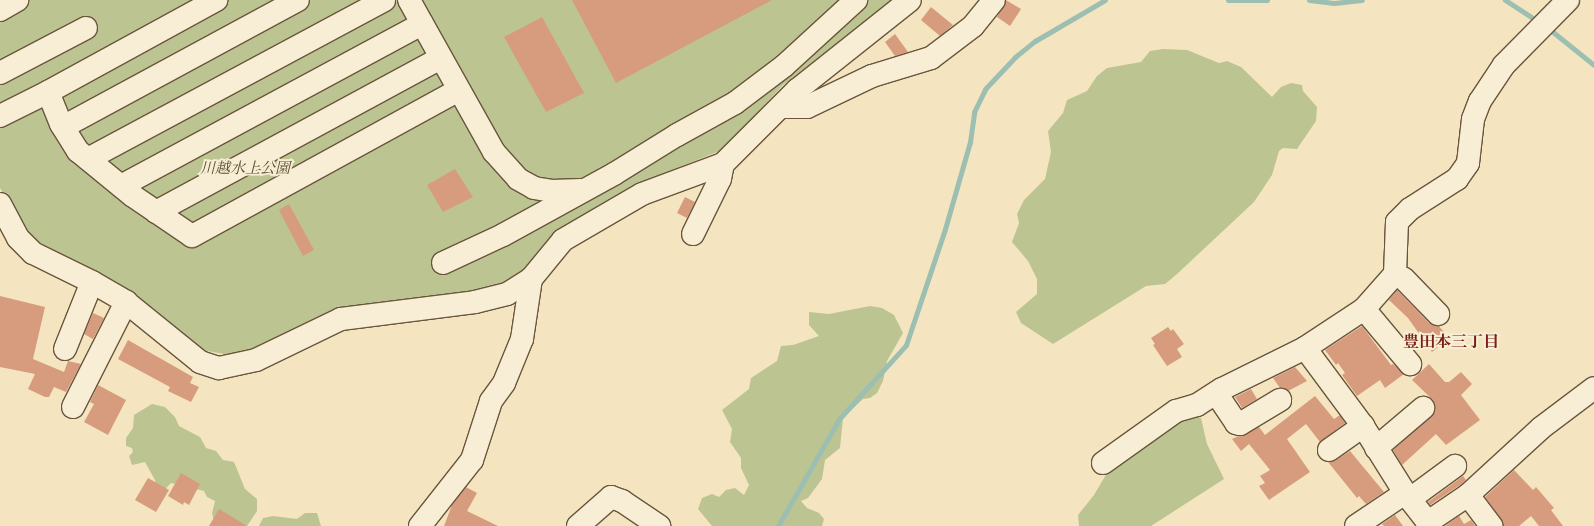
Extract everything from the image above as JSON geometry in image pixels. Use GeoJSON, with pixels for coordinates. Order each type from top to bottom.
{"type":"FeatureCollection","features":[{"type":"Feature","properties":{"kind":"street"},"geometry":{"type":"LineString","coordinates":[[0,10],[17,0]]}},
{"type":"Feature","properties":{"kind":"street"},"geometry":{"type":"LineString","coordinates":[[0,116],[48,92],[216,0]]}},
{"type":"Feature","properties":{"kind":"street"},"geometry":{"type":"LineString","coordinates":[[63,127],[298,0]]}},
{"type":"Feature","properties":{"kind":"street"},"geometry":{"type":"LineString","coordinates":[[88,159],[384,0]]}},
{"type":"Feature","properties":{"kind":"street"},"geometry":{"type":"LineString","coordinates":[[409,0],[494,152],[518,179],[534,188],[552,191],[586,190]]}},
{"type":"Feature","properties":{"kind":"street"},"geometry":{"type":"LineString","coordinates":[[443,263],[503,235],[586,190],[735,103],[784,66],[856,0]]}},
{"type":"Feature","properties":{"kind":"street"},"geometry":{"type":"LineString","coordinates":[[0,204],[18,238],[33,253],[92,282],[126,302],[200,362],[219,368],[256,360],[341,319],[475,302],[507,294],[531,279],[563,240],[642,194],[723,164],[782,107],[797,90],[910,0]]}},
{"type":"Feature","properties":{"kind":"street"},"geometry":{"type":"LineString","coordinates":[[782,107],[807,107],[872,76],[931,58],[973,26],[994,0]]}},
{"type":"Feature","properties":{"kind":"street"},"geometry":{"type":"LineString","coordinates":[[1103,463],[1176,411],[1197,405],[1216,393],[1305,348],[1364,309],[1395,274],[1397,222],[1410,209],[1457,179],[1468,163],[1473,119],[1480,101],[1504,65],[1568,0]]}},
{"type":"Feature","properties":{"kind":"street"},"geometry":{"type":"LineString","coordinates":[[121,186],[422,24]]}},
{"type":"Feature","properties":{"kind":"street"},"geometry":{"type":"LineString","coordinates":[[0,73],[86,28]]}},
{"type":"Feature","properties":{"kind":"street"},"geometry":{"type":"LineString","coordinates":[[156,212],[441,58]]}},
{"type":"Feature","properties":{"kind":"street"},"geometry":{"type":"LineString","coordinates":[[48,92],[63,127],[78,151],[121,186],[192,236],[459,90]]}},
{"type":"Feature","properties":{"kind":"street"},"geometry":{"type":"LineString","coordinates":[[693,234],[720,179],[723,164]]}},
{"type":"Feature","properties":{"kind":"street"},"geometry":{"type":"LineString","coordinates":[[1395,274],[1404,279],[1438,314]]}},
{"type":"Feature","properties":{"kind":"street"},"geometry":{"type":"LineString","coordinates":[[420,526],[472,460],[491,401],[504,383],[522,339],[531,279]]}},
{"type":"Feature","properties":{"kind":"street"},"geometry":{"type":"LineString","coordinates":[[65,349],[92,282]]}},
{"type":"Feature","properties":{"kind":"street"},"geometry":{"type":"LineString","coordinates":[[73,407],[126,302]]}},
{"type":"Feature","properties":{"kind":"street"},"geometry":{"type":"LineString","coordinates":[[1364,309],[1410,364]]}},
{"type":"Feature","properties":{"kind":"street"},"geometry":{"type":"LineString","coordinates":[[1305,348],[1363,426],[1408,496],[1426,520],[1431,520],[1468,495],[1541,428],[1594,388]]}},
{"type":"Feature","properties":{"kind":"street"},"geometry":{"type":"LineString","coordinates":[[1216,393],[1236,423],[1240,424],[1280,400]]}},
{"type":"Feature","properties":{"kind":"street"},"geometry":{"type":"LineString","coordinates":[[1376,448],[1423,408]]}},
{"type":"Feature","properties":{"kind":"street"},"geometry":{"type":"LineString","coordinates":[[1329,450],[1363,426]]}},
{"type":"Feature","properties":{"kind":"street"},"geometry":{"type":"LineString","coordinates":[[1356,526],[1408,496],[1455,466]]}},
{"type":"Feature","properties":{"kind":"street"},"geometry":{"type":"LineString","coordinates":[[1468,495],[1491,526]]}},
{"type":"Feature","properties":{"kind":"street"},"geometry":{"type":"LineString","coordinates":[[578,526],[611,497],[622,501],[659,526]]}},
{"type":"Feature","properties":{"kind":"green space","name":"川越水上公園"},"geometry":{"type":"Polygon","coordinates":[[[0,0],[895,0],[783,85],[722,150],[647,180],[557,234],[520,275],[493,289],[442,298],[382,302],[351,308],[265,347],[229,355],[202,350],[29,238],[0,188],[0,0]]]}},
{"type":"Feature","properties":{"kind":"green space"},"geometry":{"type":"Polygon","coordinates":[[[1163,49],[1187,50],[1219,63],[1227,61],[1241,67],[1272,97],[1281,87],[1291,83],[1302,85],[1303,91],[1317,107],[1316,121],[1297,149],[1283,148],[1279,151],[1272,175],[1254,202],[1177,274],[1165,284],[1146,286],[1053,344],[1021,323],[1016,312],[1037,294],[1037,279],[1028,261],[1012,242],[1019,223],[1017,214],[1024,200],[1045,179],[1051,152],[1048,131],[1063,113],[1067,100],[1087,91],[1097,76],[1107,68],[1141,62],[1150,51],[1163,49]]]}},
{"type":"Feature","properties":{"kind":"green space"},"geometry":{"type":"Polygon","coordinates":[[[870,306],[882,308],[894,315],[903,333],[887,361],[883,381],[877,393],[870,398],[863,399],[843,418],[840,448],[825,460],[822,479],[808,498],[801,501],[807,508],[819,513],[824,519],[822,526],[712,526],[698,509],[702,498],[712,494],[719,497],[726,490],[735,488],[744,495],[749,485],[741,468],[741,458],[730,442],[732,429],[722,410],[749,389],[751,378],[777,361],[781,346],[793,345],[819,336],[809,325],[809,312],[829,314],[870,306]]]}},
{"type":"Feature","properties":{"kind":"green space"},"geometry":{"type":"Polygon","coordinates":[[[152,404],[165,407],[175,417],[179,426],[200,437],[206,448],[216,451],[223,460],[234,462],[245,489],[257,499],[257,511],[247,526],[215,526],[212,513],[215,501],[207,497],[204,491],[171,483],[162,492],[156,488],[155,480],[145,462],[132,465],[129,456],[133,452],[132,448],[126,446],[126,438],[133,428],[134,415],[152,404]]]}},
{"type":"Feature","properties":{"kind":"green space"},"geometry":{"type":"Polygon","coordinates":[[[1193,415],[1201,418],[1207,444],[1224,479],[1151,526],[1079,526],[1078,515],[1094,495],[1110,468],[1172,421],[1193,415]]]}},
{"type":"Feature","properties":{"kind":"green space"},"geometry":{"type":"Polygon","coordinates":[[[305,513],[317,513],[321,526],[259,526],[263,518],[273,516],[297,519],[305,513]]]}},
{"type":"Feature","properties":{"kind":"building"},"geometry":{"type":"Polygon","coordinates":[[[572,0],[772,0],[616,83],[572,0]]]}},
{"type":"Feature","properties":{"kind":"building"},"geometry":{"type":"Polygon","coordinates":[[[1006,0],[1021,9],[1010,26],[997,17],[1006,0]]]}},
{"type":"Feature","properties":{"kind":"building"},"geometry":{"type":"Polygon","coordinates":[[[931,7],[953,25],[940,36],[921,20],[931,7]]]}},
{"type":"Feature","properties":{"kind":"building"},"geometry":{"type":"Polygon","coordinates":[[[542,17],[584,93],[546,112],[504,37],[542,17]]]}},
{"type":"Feature","properties":{"kind":"building"},"geometry":{"type":"Polygon","coordinates":[[[895,34],[908,52],[895,56],[885,42],[895,34]]]}},
{"type":"Feature","properties":{"kind":"building"},"geometry":{"type":"Polygon","coordinates":[[[455,169],[473,197],[443,212],[427,185],[455,169]]]}},
{"type":"Feature","properties":{"kind":"building"},"geometry":{"type":"Polygon","coordinates":[[[685,197],[695,202],[687,218],[677,213],[685,197]]]}},
{"type":"Feature","properties":{"kind":"building"},"geometry":{"type":"Polygon","coordinates":[[[289,204],[314,250],[303,256],[279,210],[289,204]]]}},
{"type":"Feature","properties":{"kind":"building"},"geometry":{"type":"Polygon","coordinates":[[[1397,290],[1429,323],[1439,326],[1449,338],[1432,352],[1408,318],[1389,300],[1397,290]]]}},
{"type":"Feature","properties":{"kind":"building"},"geometry":{"type":"Polygon","coordinates":[[[0,296],[45,307],[33,359],[64,372],[68,361],[81,364],[66,392],[54,387],[49,397],[45,397],[28,389],[35,374],[0,367],[0,296]]]}},
{"type":"Feature","properties":{"kind":"building"},"geometry":{"type":"Polygon","coordinates":[[[93,313],[104,318],[93,339],[84,334],[93,313]]]}},
{"type":"Feature","properties":{"kind":"building"},"geometry":{"type":"Polygon","coordinates":[[[1362,326],[1391,365],[1393,364],[1404,374],[1385,388],[1380,380],[1357,396],[1342,375],[1345,373],[1338,363],[1336,365],[1325,350],[1362,326]]]}},
{"type":"Feature","properties":{"kind":"building"},"geometry":{"type":"Polygon","coordinates":[[[1168,327],[1171,331],[1173,329],[1184,344],[1177,349],[1182,357],[1167,366],[1153,345],[1155,344],[1151,338],[1168,327]]]}},
{"type":"Feature","properties":{"kind":"building"},"geometry":{"type":"Polygon","coordinates":[[[128,340],[193,377],[190,383],[199,387],[191,402],[168,391],[170,387],[118,359],[128,340]]]}},
{"type":"Feature","properties":{"kind":"building"},"geometry":{"type":"Polygon","coordinates":[[[1429,364],[1445,382],[1449,382],[1461,372],[1472,384],[1461,395],[1480,420],[1446,445],[1436,434],[1402,465],[1393,450],[1435,412],[1433,400],[1412,380],[1429,364]]]}},
{"type":"Feature","properties":{"kind":"building"},"geometry":{"type":"Polygon","coordinates":[[[1295,367],[1307,381],[1288,391],[1280,388],[1273,378],[1295,367]]]}},
{"type":"Feature","properties":{"kind":"building"},"geometry":{"type":"Polygon","coordinates":[[[98,385],[126,400],[108,435],[84,422],[94,404],[90,402],[98,385]]]}},
{"type":"Feature","properties":{"kind":"building"},"geometry":{"type":"Polygon","coordinates":[[[1251,389],[1257,399],[1242,408],[1235,397],[1251,389]]]}},
{"type":"Feature","properties":{"kind":"building"},"geometry":{"type":"Polygon","coordinates":[[[1315,396],[1334,419],[1340,415],[1345,423],[1320,442],[1306,424],[1287,439],[1310,472],[1269,500],[1259,486],[1265,483],[1260,476],[1270,470],[1249,444],[1241,451],[1232,439],[1259,427],[1265,435],[1315,396]]]}},
{"type":"Feature","properties":{"kind":"building"},"geometry":{"type":"Polygon","coordinates":[[[1350,451],[1384,492],[1366,504],[1359,496],[1357,498],[1328,462],[1336,460],[1350,451]]]}},
{"type":"Feature","properties":{"kind":"building"},"geometry":{"type":"Polygon","coordinates":[[[1514,470],[1533,490],[1536,487],[1554,508],[1551,510],[1563,526],[1539,526],[1531,516],[1519,526],[1503,526],[1501,519],[1485,497],[1514,470]]]}},
{"type":"Feature","properties":{"kind":"building"},"geometry":{"type":"Polygon","coordinates":[[[181,473],[200,484],[189,505],[184,502],[183,505],[168,496],[181,473]]]}},
{"type":"Feature","properties":{"kind":"building"},"geometry":{"type":"Polygon","coordinates":[[[1463,476],[1466,480],[1430,505],[1428,502],[1463,476]]]}},
{"type":"Feature","properties":{"kind":"building"},"geometry":{"type":"Polygon","coordinates":[[[148,478],[169,490],[156,512],[135,500],[148,478]]]}},
{"type":"Feature","properties":{"kind":"building"},"geometry":{"type":"Polygon","coordinates":[[[466,487],[477,493],[467,511],[498,526],[444,526],[452,505],[466,487]]]}},
{"type":"Feature","properties":{"kind":"building"},"geometry":{"type":"Polygon","coordinates":[[[219,509],[247,526],[209,526],[219,509]]]}},
{"type":"Feature","properties":{"kind":"building"},"geometry":{"type":"Polygon","coordinates":[[[1395,515],[1403,526],[1384,526],[1382,524],[1395,515]]]}},
{"type":"Feature","properties":{"kind":"building"},"geometry":{"type":"Polygon","coordinates":[[[1459,516],[1464,524],[1471,520],[1475,526],[1445,526],[1459,516]]]}},
{"type":"Feature","properties":{"kind":"waterway"},"geometry":{"type":"LineString","coordinates":[[778,526],[839,419],[906,345],[945,229],[970,142],[974,112],[985,89],[1015,57],[1035,41],[1105,0]]}},
{"type":"Feature","properties":{"kind":"waterway"},"geometry":{"type":"LineString","coordinates":[[1228,0],[1267,0]]}},
{"type":"Feature","properties":{"kind":"waterway"},"geometry":{"type":"LineString","coordinates":[[1309,0],[1334,3],[1362,0]]}},
{"type":"Feature","properties":{"kind":"waterway"},"geometry":{"type":"LineString","coordinates":[[1505,0],[1539,22]]}},
{"type":"Feature","properties":{"kind":"waterway"},"geometry":{"type":"LineString","coordinates":[[1548,28],[1594,65]]}},
{"type":"Feature","properties":{"kind":"district","name":"豊田本三丁目"},"geometry":{"type":"Point","coordinates":[1451,342]}}]}
